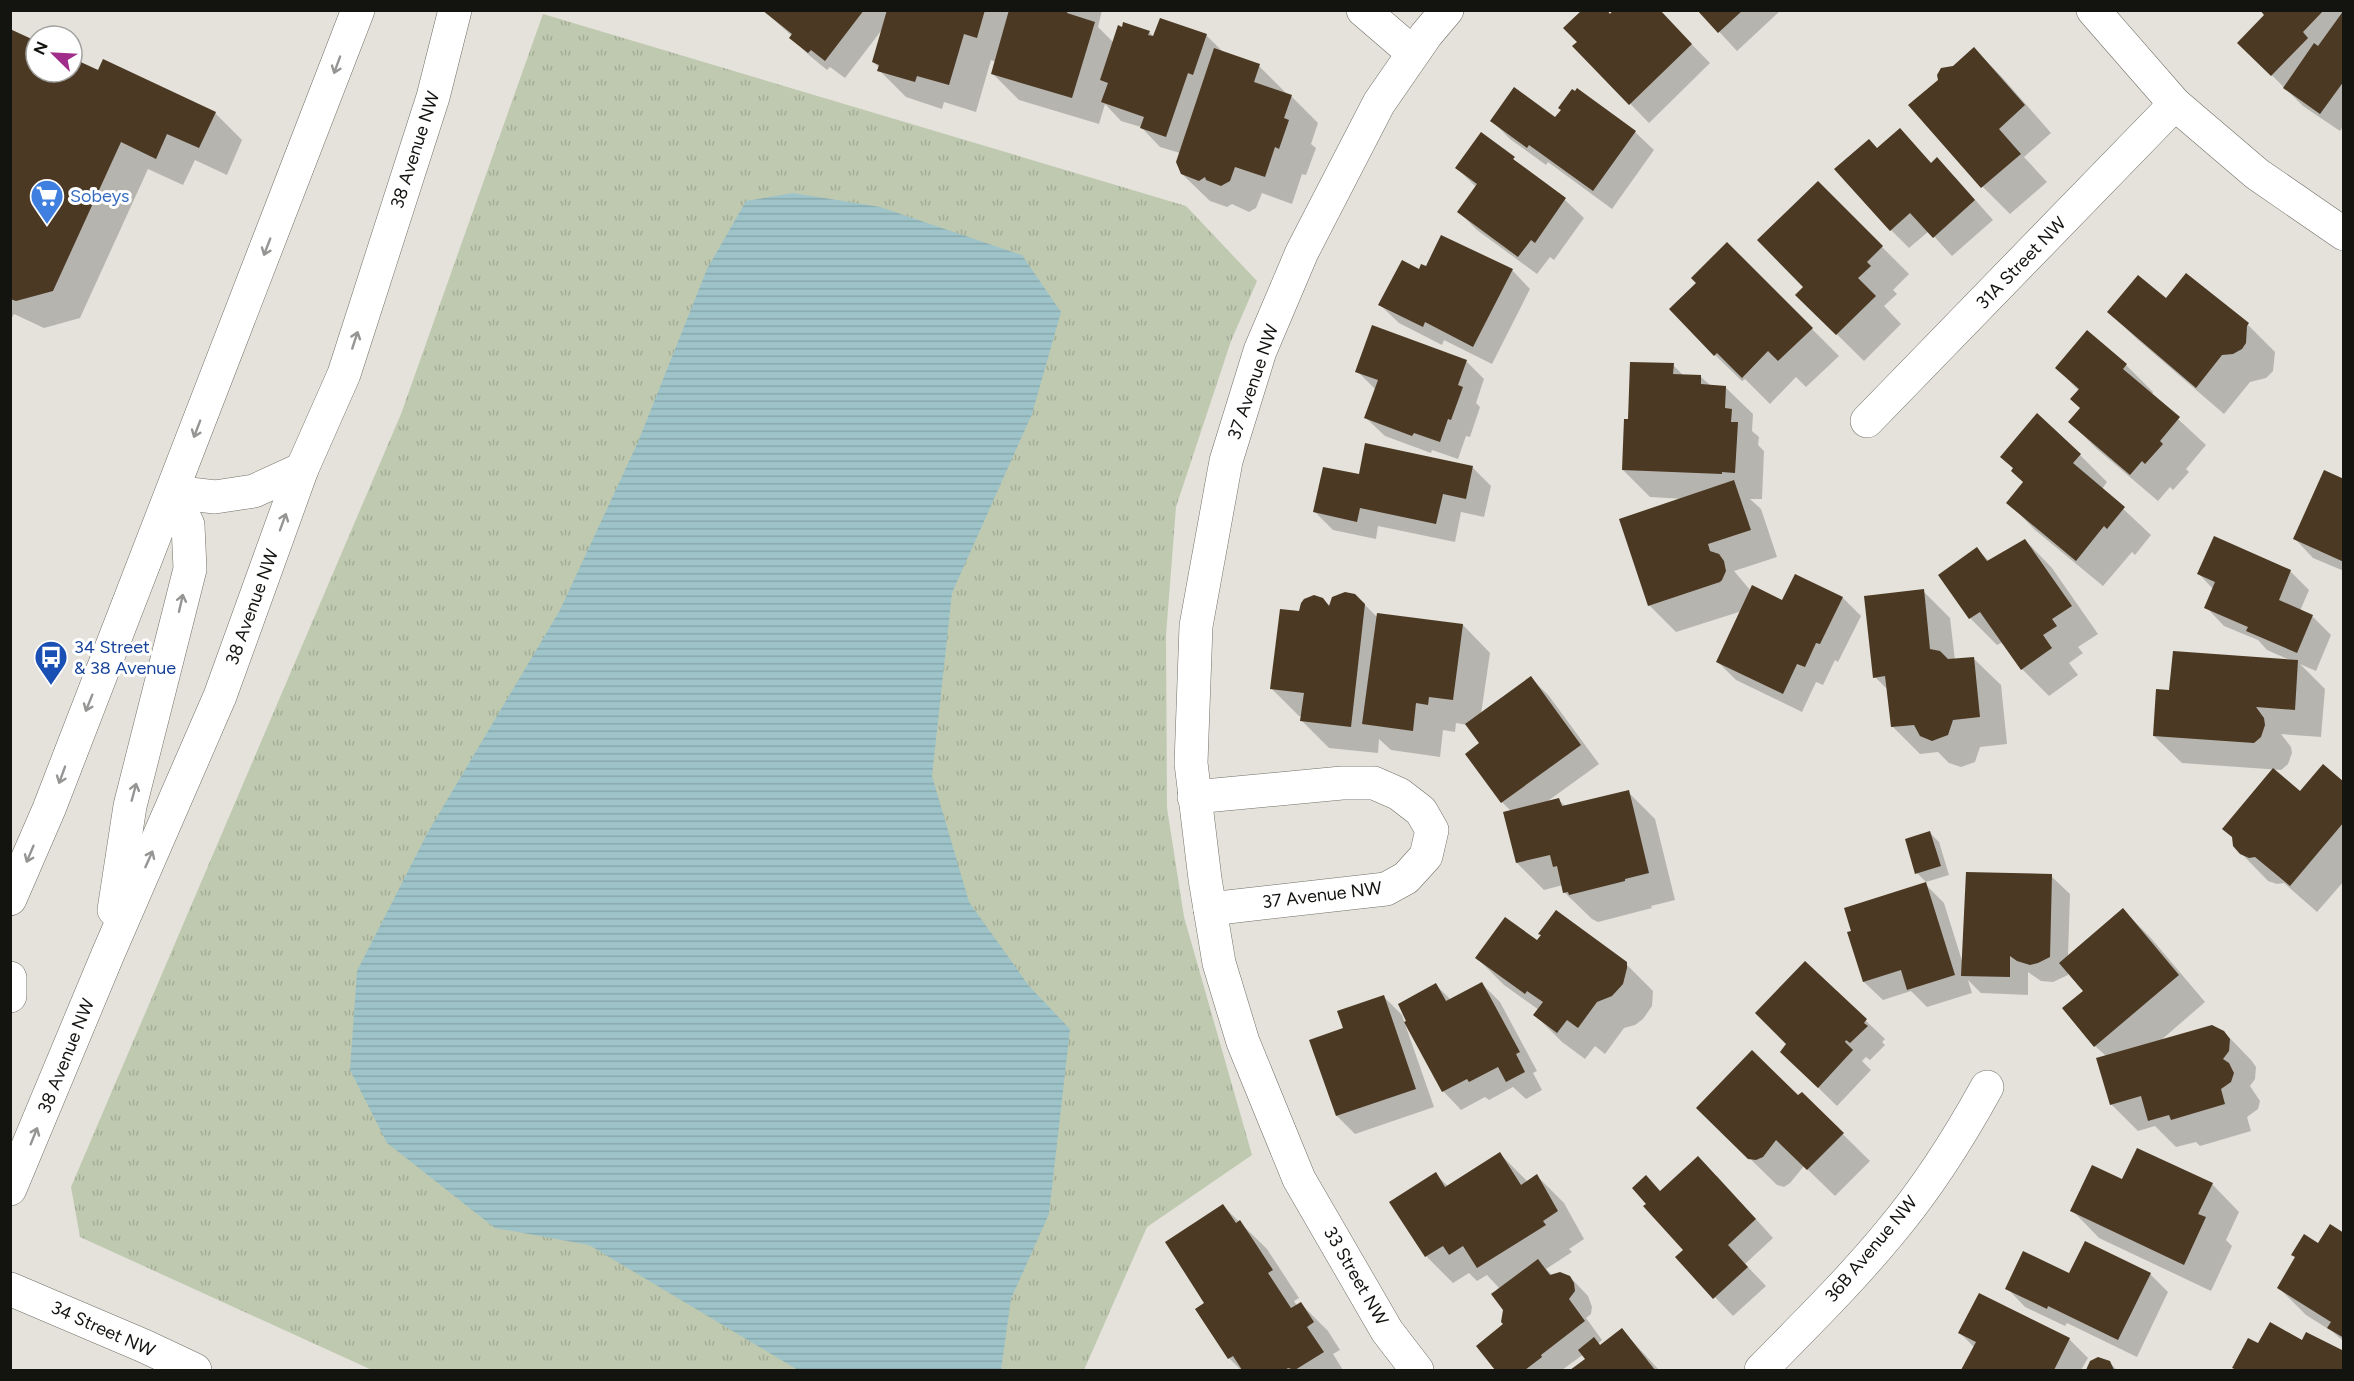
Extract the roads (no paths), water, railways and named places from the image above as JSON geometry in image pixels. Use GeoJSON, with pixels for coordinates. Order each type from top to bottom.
{"type":"FeatureCollection","features":[{"type":"Feature","properties":{"kind":"street"},"geometry":{"type":"LineString","coordinates":[[10,899],[49,809],[358,10]]}},
{"type":"Feature","properties":{"kind":"street","name":"38 Avenue NW"},"geometry":{"type":"LineString","coordinates":[[10,1189],[108,954],[220,696],[302,469],[344,374],[433,97],[455,10]]}},
{"type":"Feature","properties":{"kind":"street"},"geometry":{"type":"LineString","coordinates":[[1363,10],[1413,53]]}},
{"type":"Feature","properties":{"kind":"street","name":"37 Avenue NW"},"geometry":{"type":"LineString","coordinates":[[1299,1179],[1243,1042],[1219,963],[1191,763],[1196,626],[1226,461],[1260,351],[1302,252],[1379,103],[1426,35],[1447,10]]}},
{"type":"Feature","properties":{"kind":"street"},"geometry":{"type":"LineString","coordinates":[[2093,10],[2175,104],[2257,174],[2343,234]]}},
{"type":"Feature","properties":{"kind":"street","name":"31A Street NW"},"geometry":{"type":"LineString","coordinates":[[1867,422],[2175,104]]}},
{"type":"Feature","properties":{"kind":"street"},"geometry":{"type":"LineString","coordinates":[[173,492],[215,497],[254,490],[302,469]]}},
{"type":"Feature","properties":{"kind":"street"},"geometry":{"type":"LineString","coordinates":[[108,954],[130,806],[190,569],[188,525],[173,492]]}},
{"type":"Feature","properties":{"kind":"street","name":"37 Avenue NW"},"geometry":{"type":"LineString","coordinates":[[1194,797],[1342,783],[1374,783],[1399,794],[1421,811],[1432,830],[1426,856],[1406,878],[1386,889],[1210,909]]}},
{"type":"Feature","properties":{"kind":"street"},"geometry":{"type":"LineString","coordinates":[[10,978],[10,996]]}},
{"type":"Feature","properties":{"kind":"street","name":"36B Avenue NW"},"geometry":{"type":"LineString","coordinates":[[1761,1371],[1892,1230],[1968,1122],[1987,1087]]}},
{"type":"Feature","properties":{"kind":"street","name":"33 Street NW"},"geometry":{"type":"LineString","coordinates":[[1299,1179],[1387,1331],[1417,1371]]}},
{"type":"Feature","properties":{"kind":"street","name":"34 Street NW"},"geometry":{"type":"LineString","coordinates":[[10,1289],[144,1346],[195,1371]]}},
{"type":"Feature","properties":{"kind":"water"},"geometry":{"type":"Polygon","coordinates":[[[793,193],[880,207],[1022,255],[1061,312],[1032,414],[952,593],[932,776],[969,902],[1029,986],[1070,1029],[1049,1214],[1011,1299],[1001,1370],[798,1370],[589,1245],[495,1228],[387,1143],[350,1070],[357,971],[428,832],[560,610],[638,442],[707,269],[746,201],[793,193]]]}},
{"type":"Feature","properties":{"kind":"place","name":"Sobeys"},"geometry":{"type":"Point","coordinates":[47,225]}},
{"type":"Feature","properties":{"kind":"place","name":"34 Street & 38 Avenue"},"geometry":{"type":"Point","coordinates":[51,686]}}]}
